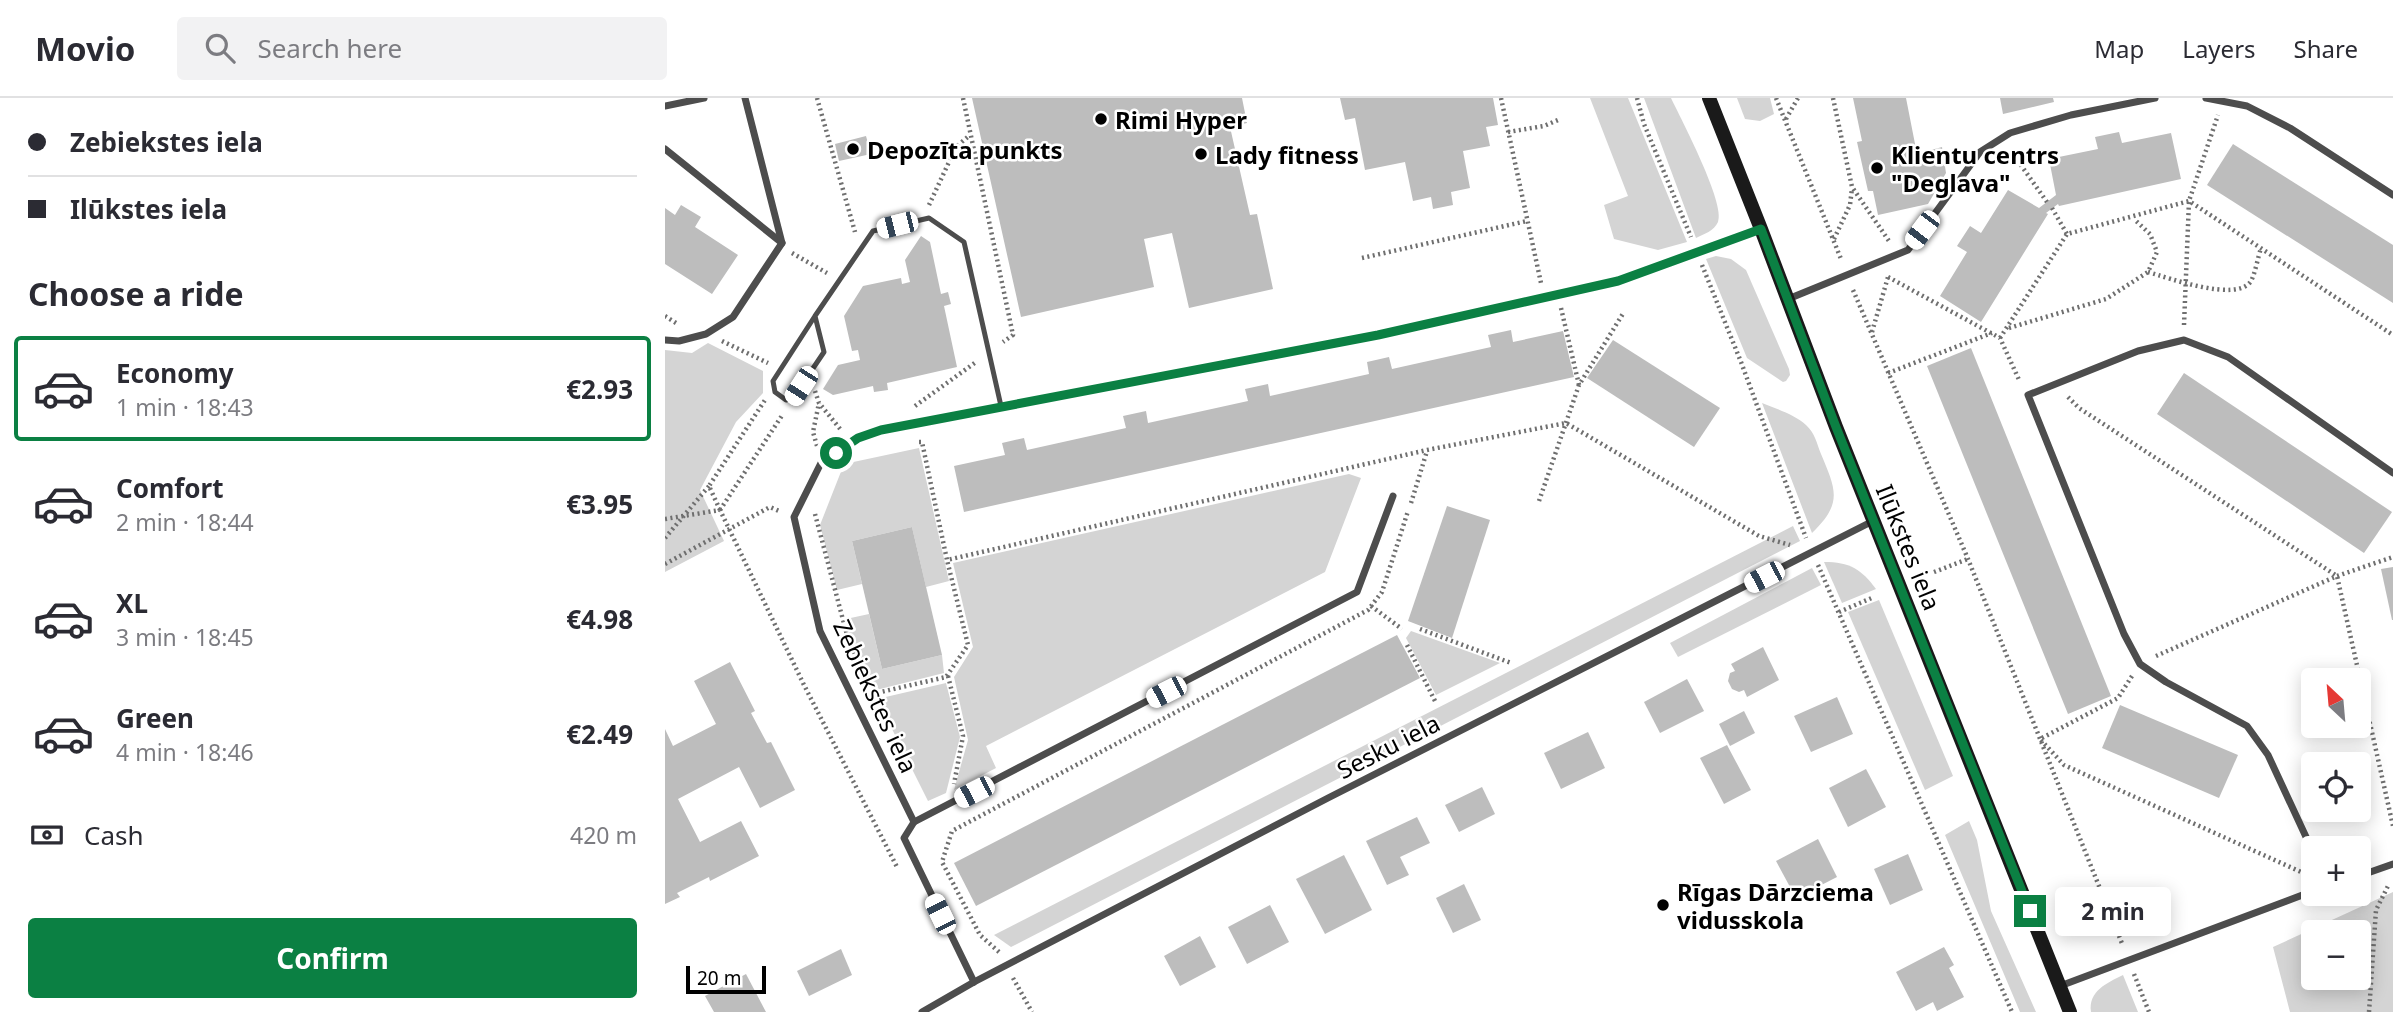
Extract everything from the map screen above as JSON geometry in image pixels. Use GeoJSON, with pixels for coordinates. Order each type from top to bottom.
{"type":"FeatureCollection","features":[{"type":"Feature","properties":{"kind":"street"},"geometry":{"type":"LineString","coordinates":[[665,106],[705,98]]}},
{"type":"Feature","properties":{"kind":"street"},"geometry":{"type":"LineString","coordinates":[[665,340],[679,341],[706,334],[733,317],[781,244],[745,98]]}},
{"type":"Feature","properties":{"kind":"street","name":"Ilūkstes iela"},"geometry":{"type":"LineString","coordinates":[[1709,98],[2070,1012]]}},
{"type":"Feature","properties":{"kind":"street"},"geometry":{"type":"LineString","coordinates":[[1788,299],[1908,250],[1980,152],[2010,132],[2071,115],[2155,98]]}},
{"type":"Feature","properties":{"kind":"street"},"geometry":{"type":"LineString","coordinates":[[2206,98],[2247,106],[2291,128],[2393,195]]}},
{"type":"Feature","properties":{"kind":"street"},"geometry":{"type":"LineString","coordinates":[[665,149],[781,244]]}},
{"type":"Feature","properties":{"kind":"street"},"geometry":{"type":"LineString","coordinates":[[794,517],[821,463],[851,443],[881,430],[1378,335],[1618,281],[1761,229]]}},
{"type":"Feature","properties":{"kind":"street"},"geometry":{"type":"LineString","coordinates":[[2306,836],[2268,755],[2247,726],[2165,682],[2140,664],[2124,634],[2028,395],[2138,351],[2184,340],[2228,357],[2393,473]]}},
{"type":"Feature","properties":{"kind":"street"},"geometry":{"type":"LineString","coordinates":[[974,982],[904,838],[914,822],[1357,592],[1393,496]]}},
{"type":"Feature","properties":{"kind":"street","name":"Zebiekstes iela"},"geometry":{"type":"LineString","coordinates":[[794,517],[820,631],[914,822]]}},
{"type":"Feature","properties":{"kind":"street","name":"Sesku iela"},"geometry":{"type":"LineString","coordinates":[[922,1012],[974,982],[1328,798],[1874,521]]}},
{"type":"Feature","properties":{"kind":"street"},"geometry":{"type":"LineString","coordinates":[[2371,872],[2393,864]]}},
{"type":"Feature","properties":{"kind":"street"},"geometry":{"type":"LineString","coordinates":[[2060,986],[2301,895]]}},
{"type":"Feature","properties":{"kind":"lane"},"geometry":{"type":"LineString","coordinates":[[815,316],[824,352],[793,398],[786,400],[775,392],[773,381],[815,316],[873,231],[929,218],[964,242],[1001,407]]}},
{"type":"Feature","properties":{"kind":"path"},"geometry":{"type":"LineString","coordinates":[[817,98],[860,250]]}},
{"type":"Feature","properties":{"kind":"path"},"geometry":{"type":"LineString","coordinates":[[913,407],[1013,335],[963,98]]}},
{"type":"Feature","properties":{"kind":"path"},"geometry":{"type":"LineString","coordinates":[[1501,98],[1544,297]]}},
{"type":"Feature","properties":{"kind":"path"},"geometry":{"type":"LineString","coordinates":[[1637,98],[1644,124],[1741,362],[1812,552],[2012,1012]]}},
{"type":"Feature","properties":{"kind":"path"},"geometry":{"type":"LineString","coordinates":[[1776,98],[1847,276],[1968,559],[2149,1012]]}},
{"type":"Feature","properties":{"kind":"path"},"geometry":{"type":"LineString","coordinates":[[1785,119],[1798,98]]}},
{"type":"Feature","properties":{"kind":"path"},"geometry":{"type":"LineString","coordinates":[[1833,98],[1853,187],[1889,242],[1895,256]]}},
{"type":"Feature","properties":{"kind":"path"},"geometry":{"type":"LineString","coordinates":[[2184,340],[2189,201],[2223,101]]}},
{"type":"Feature","properties":{"kind":"path"},"geometry":{"type":"LineString","coordinates":[[1508,132],[1544,126],[1558,120]]}},
{"type":"Feature","properties":{"kind":"path"},"geometry":{"type":"LineString","coordinates":[[922,219],[956,147],[970,135]]}},
{"type":"Feature","properties":{"kind":"path"},"geometry":{"type":"LineString","coordinates":[[2002,138],[2047,202]]}},
{"type":"Feature","properties":{"kind":"path"},"geometry":{"type":"LineString","coordinates":[[1834,239],[1850,205],[1853,187]]}},
{"type":"Feature","properties":{"kind":"path"},"geometry":{"type":"LineString","coordinates":[[2000,338],[2067,234],[2189,201]]}},
{"type":"Feature","properties":{"kind":"path"},"geometry":{"type":"LineString","coordinates":[[2189,201],[2393,335]]}},
{"type":"Feature","properties":{"kind":"path"},"geometry":{"type":"LineString","coordinates":[[2052,208],[2067,234]]}},
{"type":"Feature","properties":{"kind":"path"},"geometry":{"type":"LineString","coordinates":[[2008,328],[2106,299],[2148,272],[2157,251],[2150,234],[2133,218]]}},
{"type":"Feature","properties":{"kind":"path"},"geometry":{"type":"LineString","coordinates":[[1363,258],[1527,221]]}},
{"type":"Feature","properties":{"kind":"path"},"geometry":{"type":"LineString","coordinates":[[781,244],[839,281]]}},
{"type":"Feature","properties":{"kind":"path"},"geometry":{"type":"LineString","coordinates":[[2148,272],[2224,291],[2241,288],[2251,281],[2261,248]]}},
{"type":"Feature","properties":{"kind":"path"},"geometry":{"type":"LineString","coordinates":[[1881,262],[1888,277],[2000,338],[2028,395]]}},
{"type":"Feature","properties":{"kind":"path"},"geometry":{"type":"LineString","coordinates":[[1871,332],[1888,277]]}},
{"type":"Feature","properties":{"kind":"path"},"geometry":{"type":"LineString","coordinates":[[1560,304],[1579,385]]}},
{"type":"Feature","properties":{"kind":"path"},"geometry":{"type":"LineString","coordinates":[[1539,501],[1579,385],[1624,312]]}},
{"type":"Feature","properties":{"kind":"path"},"geometry":{"type":"LineString","coordinates":[[1888,373],[1993,333]]}},
{"type":"Feature","properties":{"kind":"path"},"geometry":{"type":"LineString","coordinates":[[665,538],[709,486],[769,392],[773,381],[771,364]]}},
{"type":"Feature","properties":{"kind":"path"},"geometry":{"type":"LineString","coordinates":[[809,374],[819,403],[851,443]]}},
{"type":"Feature","properties":{"kind":"path"},"geometry":{"type":"LineString","coordinates":[[2055,383],[2078,408],[2337,576],[2393,826]]}},
{"type":"Feature","properties":{"kind":"path"},"geometry":{"type":"LineString","coordinates":[[665,519],[720,510],[793,398]]}},
{"type":"Feature","properties":{"kind":"path"},"geometry":{"type":"LineString","coordinates":[[819,403],[813,432],[821,463]]}},
{"type":"Feature","properties":{"kind":"path"},"geometry":{"type":"LineString","coordinates":[[947,560],[1414,453],[1566,423],[1759,536]]}},
{"type":"Feature","properties":{"kind":"path"},"geometry":{"type":"LineString","coordinates":[[819,505],[815,514],[847,635],[873,696],[946,677],[968,645],[922,442],[909,444]]}},
{"type":"Feature","properties":{"kind":"path"},"geometry":{"type":"LineString","coordinates":[[709,486],[727,529],[902,878]]}},
{"type":"Feature","properties":{"kind":"path"},"geometry":{"type":"LineString","coordinates":[[665,564],[770,508],[794,517]]}},
{"type":"Feature","properties":{"kind":"path"},"geometry":{"type":"LineString","coordinates":[[1934,572],[1968,559]]}},
{"type":"Feature","properties":{"kind":"path"},"geometry":{"type":"LineString","coordinates":[[1839,612],[1874,597]]}},
{"type":"Feature","properties":{"kind":"path"},"geometry":{"type":"LineString","coordinates":[[1371,606],[1402,629]]}},
{"type":"Feature","properties":{"kind":"path"},"geometry":{"type":"LineString","coordinates":[[1420,629],[1511,663]]}},
{"type":"Feature","properties":{"kind":"path"},"geometry":{"type":"LineString","coordinates":[[1407,645],[1435,702]]}},
{"type":"Feature","properties":{"kind":"path"},"geometry":{"type":"LineString","coordinates":[[948,675],[963,736],[950,804]]}},
{"type":"Feature","properties":{"kind":"path"},"geometry":{"type":"LineString","coordinates":[[2369,1012],[2376,910],[2393,877]]}},
{"type":"Feature","properties":{"kind":"path"},"geometry":{"type":"LineString","coordinates":[[979,935],[997,949],[1032,1012]]}},
{"type":"Feature","properties":{"kind":"shaded area"},"geometry":{"type":"Polygon","coordinates":[[[1590,98],[1628,98],[1687,242],[1658,250],[1614,239],[1604,205],[1628,196],[1590,98]]]}},
{"type":"Feature","properties":{"kind":"shaded area"},"geometry":{"type":"Polygon","coordinates":[[[1644,98],[1671,98],[1709,180],[1719,212],[1718,222],[1711,230],[1696,238],[1644,98]]]}},
{"type":"Feature","properties":{"kind":"shaded area"},"geometry":{"type":"Polygon","coordinates":[[[1737,98],[1770,98],[1774,114],[1760,121],[1745,119],[1737,98]]]}},
{"type":"Feature","properties":{"kind":"shaded area"},"geometry":{"type":"Polygon","coordinates":[[[1716,256],[1731,259],[1746,270],[1789,369],[1790,375],[1786,381],[1783,382],[1747,358],[1706,259],[1716,256]]]}},
{"type":"Feature","properties":{"kind":"shaded area"},"geometry":{"type":"Polygon","coordinates":[[[708,343],[763,371],[763,393],[736,422],[700,490],[724,541],[665,572],[665,350],[692,353],[708,343]]]}},
{"type":"Feature","properties":{"kind":"shaded area"},"geometry":{"type":"Polygon","coordinates":[[[1762,403],[1802,421],[1814,435],[1826,466],[1834,496],[1829,513],[1812,533],[1762,403]]]}},
{"type":"Feature","properties":{"kind":"shaded area"},"geometry":{"type":"Polygon","coordinates":[[[919,448],[949,581],[926,587],[912,527],[852,541],[862,584],[837,590],[820,525],[844,464],[919,448]]]}},
{"type":"Feature","properties":{"kind":"shaded area"},"geometry":{"type":"Polygon","coordinates":[[[1349,474],[1361,478],[1325,572],[986,746],[996,768],[954,790],[968,740],[954,677],[973,647],[953,563],[1349,474]]]}},
{"type":"Feature","properties":{"kind":"shaded area"},"geometry":{"type":"Polygon","coordinates":[[[1793,526],[1800,541],[1011,947],[994,935],[1793,526]]]}},
{"type":"Feature","properties":{"kind":"shaded area"},"geometry":{"type":"Polygon","coordinates":[[[1824,562],[1841,563],[1854,568],[1876,589],[1842,603],[1824,562]]]}},
{"type":"Feature","properties":{"kind":"shaded area"},"geometry":{"type":"Polygon","coordinates":[[[1812,568],[1821,585],[1678,657],[1670,643],[1812,568]]]}},
{"type":"Feature","properties":{"kind":"shaded area"},"geometry":{"type":"Polygon","coordinates":[[[1879,600],[1953,776],[1925,790],[1848,612],[1879,600]]]}},
{"type":"Feature","properties":{"kind":"shaded area"},"geometry":{"type":"Polygon","coordinates":[[[869,614],[882,669],[942,655],[944,673],[876,690],[849,633],[846,619],[869,614]]]}},
{"type":"Feature","properties":{"kind":"shaded area"},"geometry":{"type":"Polygon","coordinates":[[[1411,631],[1500,663],[1436,695],[1406,638],[1411,631]]]}},
{"type":"Feature","properties":{"kind":"shaded area"},"geometry":{"type":"Polygon","coordinates":[[[946,683],[960,737],[946,793],[928,801],[877,699],[946,683]]]}},
{"type":"Feature","properties":{"kind":"shaded area"},"geometry":{"type":"Polygon","coordinates":[[[1969,821],[1977,840],[1991,911],[2036,1012],[2020,1012],[1945,835],[1969,821]]]}},
{"type":"Feature","properties":{"kind":"shaded area"},"geometry":{"type":"Polygon","coordinates":[[[2393,892],[2393,1012],[2290,1012],[2273,947],[2301,934],[2301,990],[2371,990],[2371,920],[2332,920],[2362,906],[2371,906],[2371,902],[2393,892]]]}},
{"type":"Feature","properties":{"kind":"shaded area"},"geometry":{"type":"Polygon","coordinates":[[[2123,975],[2138,1012],[2091,1012],[2092,998],[2096,993],[2123,975]]]}},
{"type":"Feature","properties":{"kind":"building"},"geometry":{"type":"Polygon","coordinates":[[[972,98],[1242,98],[1247,123],[1230,127],[1250,215],[1257,214],[1273,289],[1189,308],[1172,233],[1144,239],[1154,287],[1021,317],[972,98]]]}},
{"type":"Feature","properties":{"kind":"building"},"geometry":{"type":"Polygon","coordinates":[[[1340,98],[1493,98],[1498,125],[1486,127],[1490,146],[1463,151],[1470,188],[1451,192],[1453,205],[1433,209],[1431,197],[1413,201],[1405,162],[1365,170],[1355,118],[1345,120],[1340,98]]]}},
{"type":"Feature","properties":{"kind":"building"},"geometry":{"type":"Polygon","coordinates":[[[1853,98],[1906,98],[1917,154],[1942,147],[1946,173],[1928,204],[1878,215],[1873,191],[1868,191],[1857,142],[1862,141],[1853,98]]]}},
{"type":"Feature","properties":{"kind":"building"},"geometry":{"type":"Polygon","coordinates":[[[2000,98],[2053,98],[2054,102],[2003,114],[2000,98]]]}},
{"type":"Feature","properties":{"kind":"building"},"geometry":{"type":"Polygon","coordinates":[[[2119,132],[2122,143],[2171,133],[2181,179],[2059,206],[2058,204],[2046,213],[2048,214],[1981,322],[1940,296],[1967,252],[1957,246],[1970,226],[1981,233],[2008,190],[2039,208],[2056,195],[2049,159],[2098,149],[2095,137],[2119,132]]]}},
{"type":"Feature","properties":{"kind":"building","name":"Depozīta punkts"},"geometry":{"type":"Polygon","coordinates":[[[866,136],[871,154],[839,161],[835,144],[866,136]]]}},
{"type":"Feature","properties":{"kind":"building"},"geometry":{"type":"Polygon","coordinates":[[[2233,144],[2393,245],[2393,303],[2207,185],[2233,144]]]}},
{"type":"Feature","properties":{"kind":"building"},"geometry":{"type":"Polygon","coordinates":[[[681,205],[701,217],[695,227],[738,255],[712,294],[665,264],[665,208],[675,215],[681,205]]]}},
{"type":"Feature","properties":{"kind":"building"},"geometry":{"type":"Polygon","coordinates":[[[921,236],[930,242],[941,294],[948,292],[951,304],[944,306],[957,367],[887,383],[888,390],[874,392],[873,386],[833,395],[823,389],[838,365],[860,360],[858,350],[852,351],[844,316],[863,286],[901,278],[902,284],[910,282],[905,260],[921,236]]]}},
{"type":"Feature","properties":{"kind":"building"},"geometry":{"type":"Polygon","coordinates":[[[1511,330],[1513,342],[1563,331],[1574,377],[964,512],[954,466],[1005,455],[1002,443],[1024,438],[1027,450],[1126,428],[1123,416],[1146,411],[1148,423],[1248,401],[1245,389],[1268,384],[1270,396],[1369,374],[1367,362],[1389,357],[1392,369],[1491,347],[1488,335],[1511,330]]]}},
{"type":"Feature","properties":{"kind":"building"},"geometry":{"type":"Polygon","coordinates":[[[1613,340],[1720,408],[1694,447],[1587,378],[1613,340]]]}},
{"type":"Feature","properties":{"kind":"building"},"geometry":{"type":"Polygon","coordinates":[[[1971,348],[2111,696],[2068,714],[1927,366],[1971,348]]]}},
{"type":"Feature","properties":{"kind":"building"},"geometry":{"type":"Polygon","coordinates":[[[2184,373],[2392,512],[2364,553],[2157,414],[2184,373]]]}},
{"type":"Feature","properties":{"kind":"building"},"geometry":{"type":"Polygon","coordinates":[[[1447,506],[1490,520],[1452,638],[1408,621],[1447,506]]]}},
{"type":"Feature","properties":{"kind":"building"},"geometry":{"type":"Polygon","coordinates":[[[912,527],[942,655],[882,669],[852,541],[912,527]]]}},
{"type":"Feature","properties":{"kind":"building"},"geometry":{"type":"Polygon","coordinates":[[[2393,567],[2393,620],[2392,620],[2381,569],[2393,567]]]}},
{"type":"Feature","properties":{"kind":"building"},"geometry":{"type":"Polygon","coordinates":[[[1397,635],[1420,678],[976,906],[954,863],[1397,635]]]}},
{"type":"Feature","properties":{"kind":"building"},"geometry":{"type":"Polygon","coordinates":[[[1763,647],[1779,680],[1747,697],[1744,690],[1739,692],[1732,689],[1728,681],[1730,673],[1735,671],[1731,664],[1763,647]]]}},
{"type":"Feature","properties":{"kind":"building"},"geometry":{"type":"Polygon","coordinates":[[[730,662],[755,711],[751,713],[767,743],[771,742],[795,790],[760,808],[739,767],[678,799],[700,842],[741,821],[759,856],[710,881],[709,877],[677,893],[680,897],[665,904],[665,729],[673,746],[716,724],[694,681],[730,662]]]}},
{"type":"Feature","properties":{"kind":"building"},"geometry":{"type":"Polygon","coordinates":[[[1687,679],[1704,711],[1660,733],[1644,702],[1687,679]]]}},
{"type":"Feature","properties":{"kind":"building"},"geometry":{"type":"Polygon","coordinates":[[[1837,697],[1853,734],[1811,752],[1794,716],[1837,697]]]}},
{"type":"Feature","properties":{"kind":"building"},"geometry":{"type":"Polygon","coordinates":[[[2120,705],[2238,755],[2219,798],[2102,748],[2120,705]]]}},
{"type":"Feature","properties":{"kind":"building"},"geometry":{"type":"Polygon","coordinates":[[[1744,711],[1755,733],[1730,746],[1719,724],[1744,711]]]}},
{"type":"Feature","properties":{"kind":"building"},"geometry":{"type":"Polygon","coordinates":[[[1588,732],[1605,768],[1561,789],[1544,753],[1588,732]]]}},
{"type":"Feature","properties":{"kind":"building"},"geometry":{"type":"Polygon","coordinates":[[[1727,745],[1751,790],[1724,804],[1700,758],[1727,745]]]}},
{"type":"Feature","properties":{"kind":"building"},"geometry":{"type":"Polygon","coordinates":[[[1866,769],[1886,807],[1848,827],[1829,788],[1866,769]]]}},
{"type":"Feature","properties":{"kind":"building"},"geometry":{"type":"Polygon","coordinates":[[[1482,787],[1495,814],[1459,832],[1445,805],[1482,787]]]}},
{"type":"Feature","properties":{"kind":"building"},"geometry":{"type":"Polygon","coordinates":[[[1417,817],[1430,843],[1400,857],[1409,875],[1387,885],[1366,841],[1417,817]]]}},
{"type":"Feature","properties":{"kind":"building"},"geometry":{"type":"Polygon","coordinates":[[[1818,839],[1837,877],[1796,898],[1776,861],[1818,839]]]}},
{"type":"Feature","properties":{"kind":"building"},"geometry":{"type":"Polygon","coordinates":[[[1908,854],[1923,890],[1890,905],[1874,869],[1908,854]]]}},
{"type":"Feature","properties":{"kind":"building"},"geometry":{"type":"Polygon","coordinates":[[[1344,855],[1372,910],[1325,934],[1296,879],[1344,855]]]}},
{"type":"Feature","properties":{"kind":"building"},"geometry":{"type":"Polygon","coordinates":[[[1464,884],[1481,920],[1453,933],[1436,898],[1464,884]]]}},
{"type":"Feature","properties":{"kind":"building"},"geometry":{"type":"Polygon","coordinates":[[[1270,905],[1289,942],[1247,964],[1228,927],[1270,905]]]}},
{"type":"Feature","properties":{"kind":"building"},"geometry":{"type":"Polygon","coordinates":[[[1200,936],[1216,967],[1180,986],[1164,956],[1200,936]]]}},
{"type":"Feature","properties":{"kind":"building"},"geometry":{"type":"Polygon","coordinates":[[[1944,947],[1954,965],[1949,968],[1964,997],[1937,1011],[1933,1002],[1916,1011],[1896,972],[1944,947]]]}},
{"type":"Feature","properties":{"kind":"building"},"geometry":{"type":"Polygon","coordinates":[[[841,949],[852,975],[809,996],[797,971],[841,949]]]}},
{"type":"Feature","properties":{"kind":"building"},"geometry":{"type":"Polygon","coordinates":[[[746,974],[766,1012],[714,1012],[705,996],[746,974]]]}},
{"type":"Feature","properties":{"kind":"place","name":"Rimi Hyper"},"geometry":{"type":"Point","coordinates":[1101,119]}},
{"type":"Feature","properties":{"kind":"place","name":"Depozīta punkts"},"geometry":{"type":"Point","coordinates":[853,149]}},
{"type":"Feature","properties":{"kind":"place","name":"Lady fitness"},"geometry":{"type":"Point","coordinates":[1201,154]}},
{"type":"Feature","properties":{"kind":"place","name":"Klientu centrs \"Deglava\""},"geometry":{"type":"Point","coordinates":[1877,168]}},
{"type":"Feature","properties":{"kind":"place","name":"Rīgas Dārzciema vidusskola"},"geometry":{"type":"Point","coordinates":[1663,905]}},
{"type":"Feature","properties":{"kind":"route"},"geometry":{"type":"LineString","coordinates":[[836,453],[858,438],[881,430],[1378,335],[1618,281],[1761,229],[1836,427],[2030,911]]}}]}
